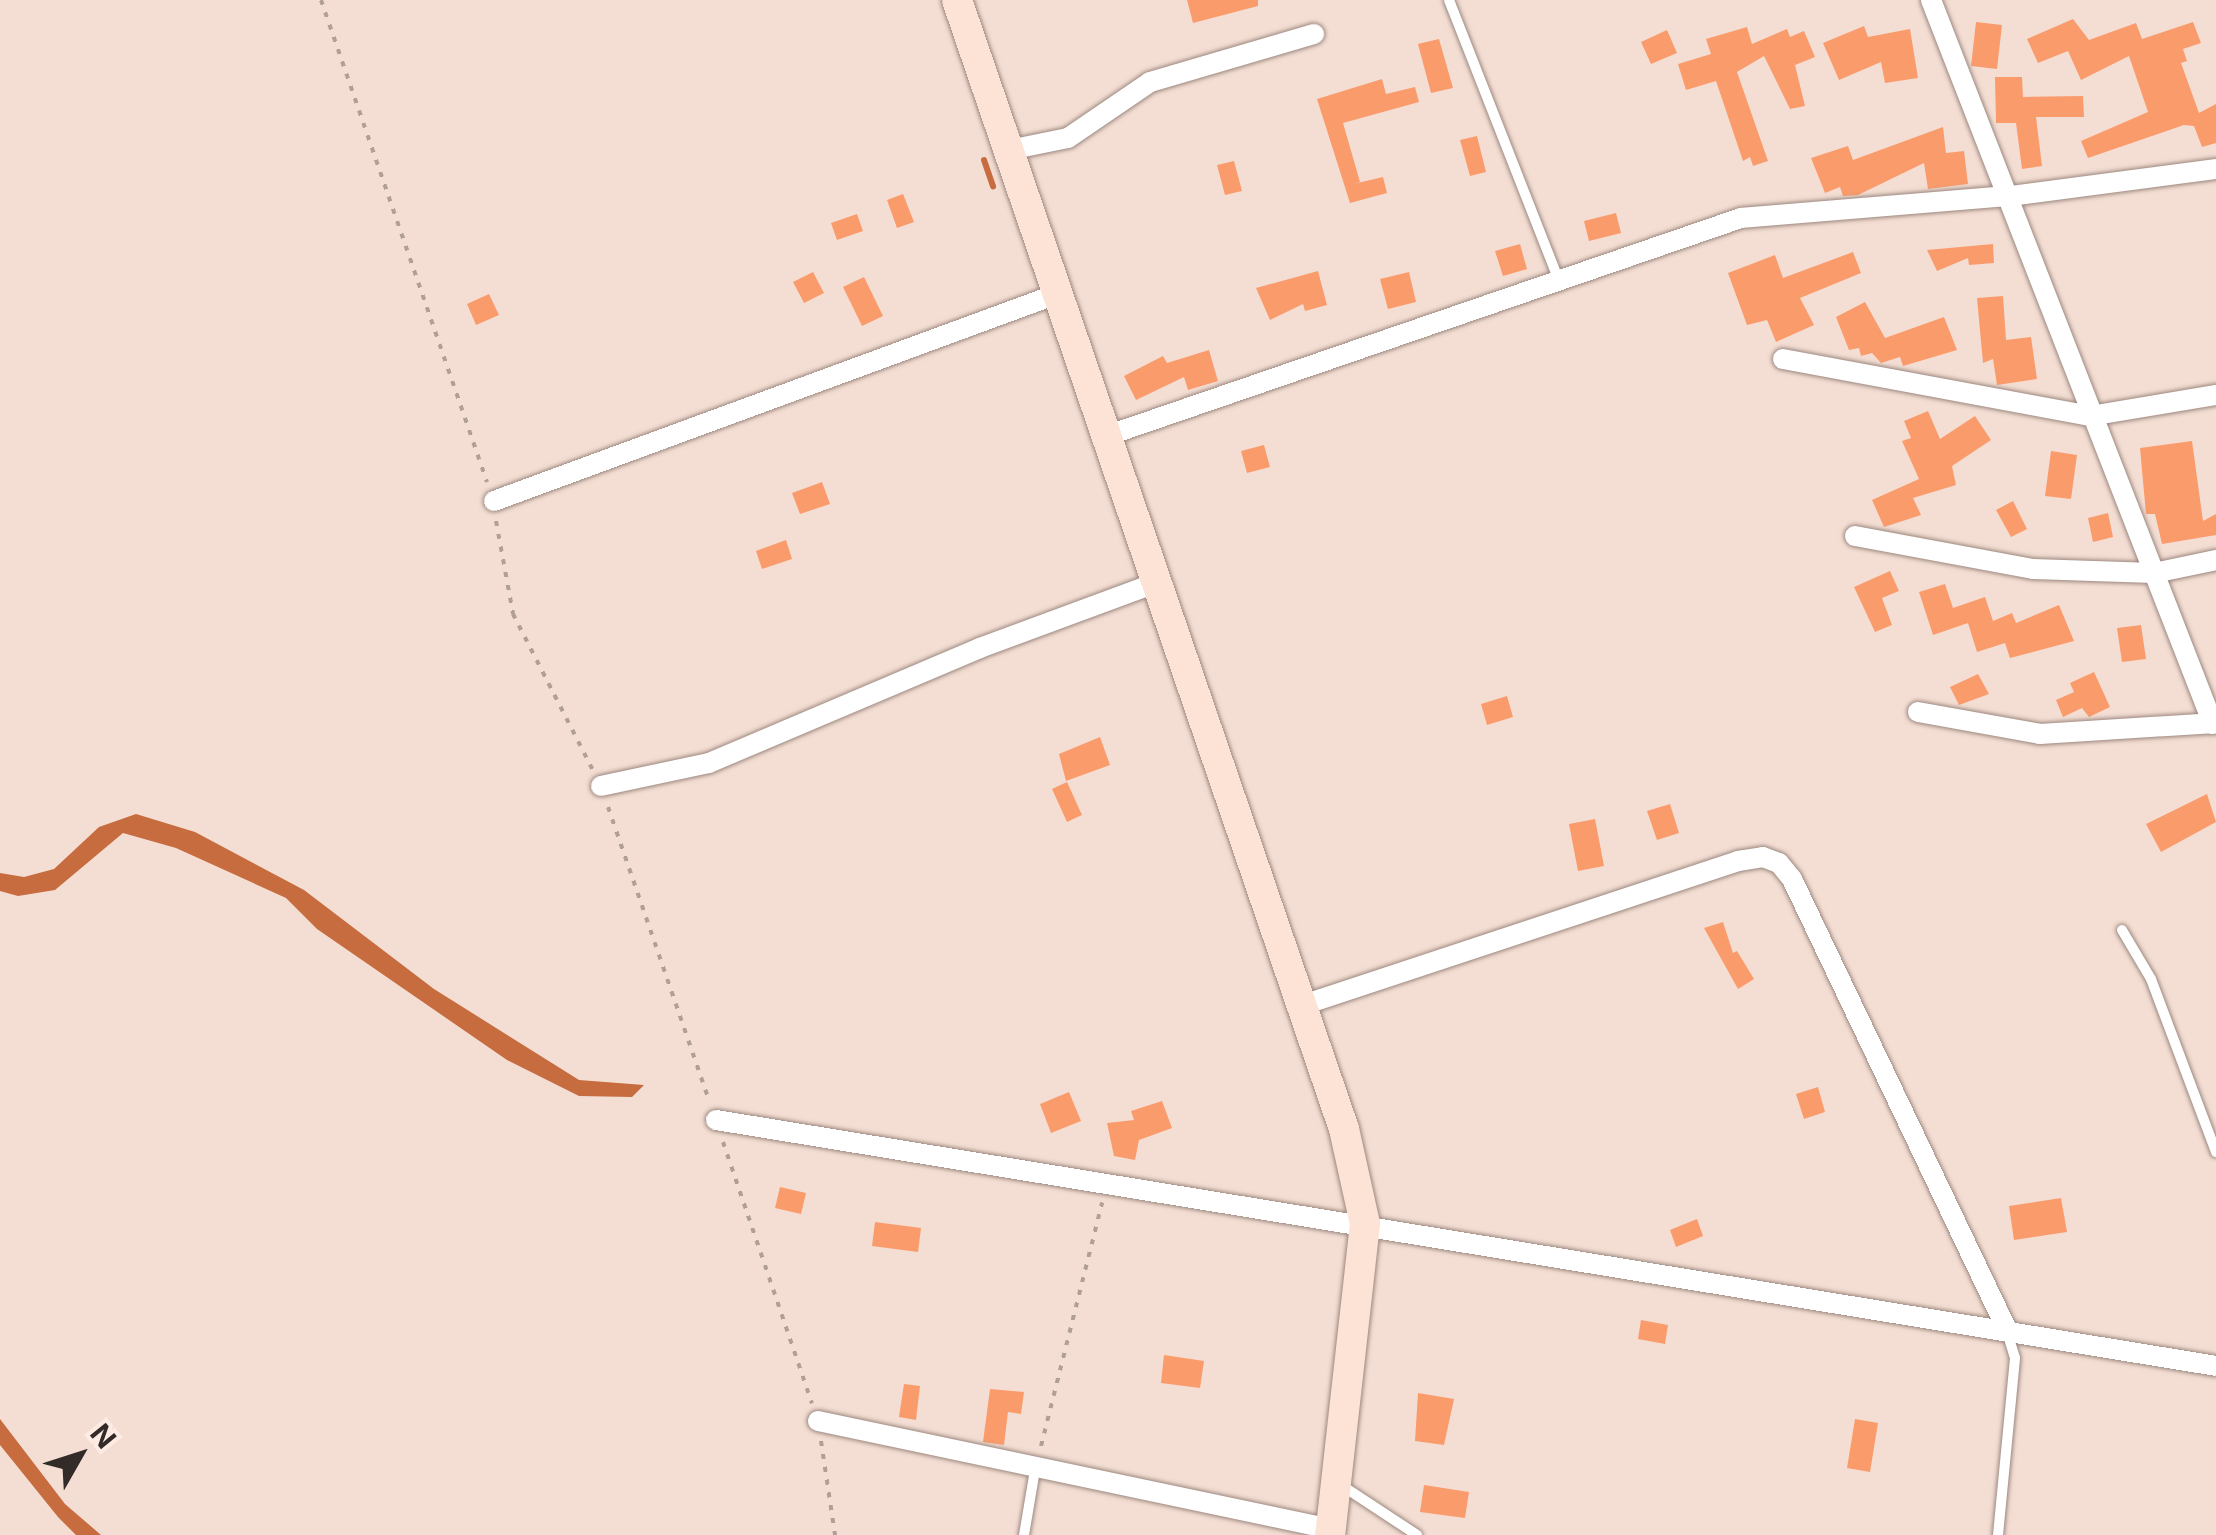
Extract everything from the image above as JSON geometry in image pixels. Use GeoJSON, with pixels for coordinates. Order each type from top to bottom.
{"type":"FeatureCollection","features":[{"type":"Feature","properties":{"kind":"street"},"geometry":{"type":"LineString","coordinates":[[818,1421],[1330,1532],[1340,1484],[1365,1224],[1344,1129],[1154,584],[1108,435],[957,0]]}},
{"type":"Feature","properties":{"kind":"street"},"geometry":{"type":"LineString","coordinates":[[1918,712],[2040,734],[2215,724],[2090,416],[2010,196],[1931,0]]}},
{"type":"Feature","properties":{"kind":"street"},"geometry":{"type":"LineString","coordinates":[[1008,150],[1068,138],[1150,82],[1314,34]]}},
{"type":"Feature","properties":{"kind":"street"},"geometry":{"type":"LineString","coordinates":[[1108,435],[1557,276],[1741,218],[2010,196],[2216,169]]}},
{"type":"Feature","properties":{"kind":"street"},"geometry":{"type":"LineString","coordinates":[[494,501],[1057,294]]}},
{"type":"Feature","properties":{"kind":"street"},"geometry":{"type":"LineString","coordinates":[[1782,359],[2090,416],[2216,396]]}},
{"type":"Feature","properties":{"kind":"street"},"geometry":{"type":"LineString","coordinates":[[1855,536],[2034,569],[2154,572],[2216,560]]}},
{"type":"Feature","properties":{"kind":"street"},"geometry":{"type":"LineString","coordinates":[[601,786],[709,763],[980,648],[1154,584]]}},
{"type":"Feature","properties":{"kind":"street"},"geometry":{"type":"LineString","coordinates":[[1300,1006],[1738,861],[1763,856],[1779,863],[1792,879],[2007,1330]]}},
{"type":"Feature","properties":{"kind":"street"},"geometry":{"type":"LineString","coordinates":[[716,1120],[1365,1224],[1865,1313],[2007,1330],[2216,1366]]}},
{"type":"Feature","properties":{"kind":"lane"},"geometry":{"type":"LineString","coordinates":[[1449,0],[1557,276]]}},
{"type":"Feature","properties":{"kind":"lane"},"geometry":{"type":"LineString","coordinates":[[2122,930],[2151,979],[2216,1152]]}},
{"type":"Feature","properties":{"kind":"lane"},"geometry":{"type":"LineString","coordinates":[[1998,1535],[2015,1358],[2007,1330]]}},
{"type":"Feature","properties":{"kind":"lane"},"geometry":{"type":"LineString","coordinates":[[1024,1535],[1035,1470]]}},
{"type":"Feature","properties":{"kind":"lane"},"geometry":{"type":"LineString","coordinates":[[1340,1484],[1416,1535]]}},
{"type":"Feature","properties":{"kind":"path"},"geometry":{"type":"LineString","coordinates":[[321,0],[494,501],[513,614],[601,786],[818,1421],[835,1535]]}},
{"type":"Feature","properties":{"kind":"path"},"geometry":{"type":"LineString","coordinates":[[1035,1470],[1107,1184]]}},
{"type":"Feature","properties":{"kind":"shaded area"},"geometry":{"type":"Polygon","coordinates":[[[136,814],[195,832],[304,890],[434,989],[579,1080],[644,1085],[632,1097],[579,1096],[507,1060],[317,929],[286,898],[176,848],[123,833],[55,890],[18,896],[0,891],[0,873],[24,877],[54,869],[99,827],[136,814]]]}},
{"type":"Feature","properties":{"kind":"shaded area"},"geometry":{"type":"Polygon","coordinates":[[[0,1419],[65,1504],[101,1535],[76,1535],[58,1517],[0,1445],[0,1419]]]}},
{"type":"Feature","properties":{"kind":"building"},"geometry":{"type":"Polygon","coordinates":[[[1187,0],[1258,0],[1258,6],[1193,23],[1187,0]]]}},
{"type":"Feature","properties":{"kind":"building"},"geometry":{"type":"Polygon","coordinates":[[[2073,19],[2089,40],[2136,23],[2142,39],[2193,22],[2201,43],[2183,49],[2187,61],[2181,63],[2199,113],[2216,104],[2216,143],[2202,147],[2194,126],[2184,125],[2088,158],[2081,141],[2148,112],[2129,56],[2081,80],[2068,51],[2038,63],[2027,39],[2073,19]]]}},
{"type":"Feature","properties":{"kind":"building"},"geometry":{"type":"Polygon","coordinates":[[[1976,22],[2002,25],[1997,69],[1971,66],[1976,22]]]}},
{"type":"Feature","properties":{"kind":"building"},"geometry":{"type":"Polygon","coordinates":[[[1864,26],[1868,37],[1910,29],[1918,78],[1885,83],[1881,62],[1839,80],[1823,43],[1864,26]]]}},
{"type":"Feature","properties":{"kind":"building"},"geometry":{"type":"Polygon","coordinates":[[[1747,27],[1752,44],[1787,29],[1790,37],[1804,31],[1815,57],[1795,65],[1805,106],[1790,109],[1764,56],[1737,72],[1768,161],[1753,166],[1750,157],[1743,161],[1716,81],[1686,90],[1678,64],[1711,54],[1706,39],[1747,27]]]}},
{"type":"Feature","properties":{"kind":"building"},"geometry":{"type":"Polygon","coordinates":[[[1667,30],[1677,53],[1651,64],[1641,42],[1667,30]]]}},
{"type":"Feature","properties":{"kind":"building"},"geometry":{"type":"Polygon","coordinates":[[[1439,39],[1453,88],[1431,93],[1418,44],[1439,39]]]}},
{"type":"Feature","properties":{"kind":"building"},"geometry":{"type":"Polygon","coordinates":[[[1995,77],[2022,77],[2023,97],[2083,96],[2084,117],[2036,117],[2042,166],[2022,169],[2016,123],[1996,123],[1995,77]]]}},
{"type":"Feature","properties":{"kind":"building"},"geometry":{"type":"Polygon","coordinates":[[[1382,79],[1386,94],[1415,87],[1419,102],[1343,123],[1360,182],[1353,184],[1383,177],[1387,193],[1350,203],[1317,99],[1382,79]]]}},
{"type":"Feature","properties":{"kind":"building"},"geometry":{"type":"Polygon","coordinates":[[[1943,127],[1946,153],[1964,151],[1968,184],[1928,189],[1924,163],[1858,195],[1843,196],[1840,187],[1825,193],[1811,158],[1848,146],[1853,160],[1943,127]]]}},
{"type":"Feature","properties":{"kind":"building"},"geometry":{"type":"Polygon","coordinates":[[[1477,136],[1486,172],[1470,176],[1460,140],[1477,136]]]}},
{"type":"Feature","properties":{"kind":"building"},"geometry":{"type":"Polygon","coordinates":[[[1234,161],[1242,191],[1225,195],[1217,165],[1234,161]]]}},
{"type":"Feature","properties":{"kind":"building"},"geometry":{"type":"Polygon","coordinates":[[[903,194],[914,222],[897,228],[887,200],[903,194]]]}},
{"type":"Feature","properties":{"kind":"building"},"geometry":{"type":"Polygon","coordinates":[[[1616,213],[1621,233],[1589,241],[1584,221],[1616,213]]]}},
{"type":"Feature","properties":{"kind":"building"},"geometry":{"type":"Polygon","coordinates":[[[857,214],[863,231],[837,240],[831,223],[857,214]]]}},
{"type":"Feature","properties":{"kind":"building"},"geometry":{"type":"Polygon","coordinates":[[[1520,244],[1527,269],[1503,276],[1495,251],[1520,244]]]}},
{"type":"Feature","properties":{"kind":"building"},"geometry":{"type":"Polygon","coordinates":[[[1993,244],[1994,263],[1969,265],[1968,258],[1937,271],[1927,250],[1993,244]]]}},
{"type":"Feature","properties":{"kind":"building"},"geometry":{"type":"Polygon","coordinates":[[[1853,252],[1861,273],[1800,298],[1814,325],[1776,342],[1767,320],[1747,325],[1728,273],[1775,255],[1783,278],[1853,252]]]}},
{"type":"Feature","properties":{"kind":"building"},"geometry":{"type":"Polygon","coordinates":[[[1318,271],[1327,305],[1305,311],[1303,304],[1270,320],[1256,288],[1318,271]]]}},
{"type":"Feature","properties":{"kind":"building"},"geometry":{"type":"Polygon","coordinates":[[[813,272],[824,293],[804,303],[793,282],[813,272]]]}},
{"type":"Feature","properties":{"kind":"building"},"geometry":{"type":"Polygon","coordinates":[[[1409,272],[1416,302],[1388,309],[1380,279],[1409,272]]]}},
{"type":"Feature","properties":{"kind":"building"},"geometry":{"type":"Polygon","coordinates":[[[864,277],[883,316],[862,326],[843,287],[864,277]]]}},
{"type":"Feature","properties":{"kind":"building"},"geometry":{"type":"Polygon","coordinates":[[[489,294],[499,315],[476,325],[467,304],[489,294]]]}},
{"type":"Feature","properties":{"kind":"building"},"geometry":{"type":"Polygon","coordinates":[[[2003,296],[2006,340],[2031,337],[2037,379],[1997,385],[1993,359],[1983,363],[1977,298],[2003,296]]]}},
{"type":"Feature","properties":{"kind":"building"},"geometry":{"type":"Polygon","coordinates":[[[1865,302],[1885,338],[1944,317],[1957,350],[1903,366],[1900,357],[1881,363],[1872,353],[1861,356],[1859,348],[1849,350],[1836,317],[1865,302]]]}},
{"type":"Feature","properties":{"kind":"building"},"geometry":{"type":"Polygon","coordinates":[[[1209,350],[1218,381],[1188,390],[1184,377],[1136,400],[1124,376],[1163,356],[1167,363],[1209,350]]]}},
{"type":"Feature","properties":{"kind":"building"},"geometry":{"type":"Polygon","coordinates":[[[1928,411],[1940,439],[1975,416],[1991,440],[1952,466],[1956,485],[1913,498],[1921,515],[1884,527],[1872,500],[1919,479],[1902,441],[1911,438],[1904,421],[1928,411]]]}},
{"type":"Feature","properties":{"kind":"building"},"geometry":{"type":"Polygon","coordinates":[[[2192,441],[2203,521],[2216,514],[2216,535],[2162,544],[2155,514],[2146,514],[2140,448],[2192,441]]]}},
{"type":"Feature","properties":{"kind":"building"},"geometry":{"type":"Polygon","coordinates":[[[1264,445],[1270,467],[1247,473],[1241,451],[1264,445]]]}},
{"type":"Feature","properties":{"kind":"building"},"geometry":{"type":"Polygon","coordinates":[[[2051,451],[2077,455],[2071,499],[2045,496],[2051,451]]]}},
{"type":"Feature","properties":{"kind":"building"},"geometry":{"type":"Polygon","coordinates":[[[822,482],[830,504],[800,514],[792,493],[822,482]]]}},
{"type":"Feature","properties":{"kind":"building"},"geometry":{"type":"Polygon","coordinates":[[[2013,501],[2027,529],[2011,537],[1996,510],[2013,501]]]}},
{"type":"Feature","properties":{"kind":"building"},"geometry":{"type":"Polygon","coordinates":[[[2108,513],[2113,537],[2093,542],[2088,518],[2108,513]]]}},
{"type":"Feature","properties":{"kind":"building"},"geometry":{"type":"Polygon","coordinates":[[[786,540],[792,559],[762,569],[756,551],[786,540]]]}},
{"type":"Feature","properties":{"kind":"building"},"geometry":{"type":"Polygon","coordinates":[[[1890,571],[1899,591],[1882,598],[1892,625],[1875,632],[1854,587],[1890,571]]]}},
{"type":"Feature","properties":{"kind":"building"},"geometry":{"type":"Polygon","coordinates":[[[1945,584],[1953,608],[1985,597],[1993,621],[2012,613],[2016,623],[2059,605],[2074,641],[2010,658],[2005,643],[1977,652],[1968,623],[1933,635],[1919,592],[1945,584]]]}},
{"type":"Feature","properties":{"kind":"building"},"geometry":{"type":"Polygon","coordinates":[[[2141,625],[2146,659],[2122,662],[2117,628],[2141,625]]]}},
{"type":"Feature","properties":{"kind":"building"},"geometry":{"type":"Polygon","coordinates":[[[2094,672],[2110,707],[2089,717],[2082,708],[2063,717],[2056,700],[2074,692],[2070,683],[2094,672]]]}},
{"type":"Feature","properties":{"kind":"building"},"geometry":{"type":"Polygon","coordinates":[[[1978,674],[1989,694],[1959,705],[1950,687],[1978,674]]]}},
{"type":"Feature","properties":{"kind":"building"},"geometry":{"type":"Polygon","coordinates":[[[1507,696],[1513,717],[1487,725],[1481,704],[1507,696]]]}},
{"type":"Feature","properties":{"kind":"building"},"geometry":{"type":"Polygon","coordinates":[[[1100,737],[1110,765],[1066,781],[1059,754],[1100,737]]]}},
{"type":"Feature","properties":{"kind":"building"},"geometry":{"type":"Polygon","coordinates":[[[1067,782],[1082,815],[1067,822],[1052,789],[1067,782]]]}},
{"type":"Feature","properties":{"kind":"building"},"geometry":{"type":"Polygon","coordinates":[[[2207,794],[2216,822],[2161,852],[2146,824],[2207,794]]]}},
{"type":"Feature","properties":{"kind":"building"},"geometry":{"type":"Polygon","coordinates":[[[1670,804],[1679,833],[1657,840],[1647,811],[1670,804]]]}},
{"type":"Feature","properties":{"kind":"building"},"geometry":{"type":"Polygon","coordinates":[[[1595,819],[1604,866],[1578,871],[1569,824],[1595,819]]]}},
{"type":"Feature","properties":{"kind":"building"},"geometry":{"type":"Polygon","coordinates":[[[1723,922],[1733,953],[1737,951],[1754,979],[1738,989],[1704,928],[1723,922]]]}},
{"type":"Feature","properties":{"kind":"building"},"geometry":{"type":"Polygon","coordinates":[[[1818,1087],[1825,1112],[1804,1119],[1796,1094],[1818,1087]]]}},
{"type":"Feature","properties":{"kind":"building"},"geometry":{"type":"Polygon","coordinates":[[[1069,1092],[1081,1121],[1051,1133],[1040,1104],[1069,1092]]]}},
{"type":"Feature","properties":{"kind":"building"},"geometry":{"type":"Polygon","coordinates":[[[1162,1101],[1172,1128],[1139,1140],[1135,1160],[1114,1156],[1107,1123],[1134,1120],[1131,1111],[1162,1101]]]}},
{"type":"Feature","properties":{"kind":"building"},"geometry":{"type":"Polygon","coordinates":[[[780,1187],[806,1193],[801,1214],[775,1208],[780,1187]]]}},
{"type":"Feature","properties":{"kind":"building"},"geometry":{"type":"Polygon","coordinates":[[[2061,1198],[2067,1232],[2014,1240],[2009,1206],[2061,1198]]]}},
{"type":"Feature","properties":{"kind":"building"},"geometry":{"type":"Polygon","coordinates":[[[1697,1219],[1703,1236],[1676,1247],[1670,1230],[1697,1219]]]}},
{"type":"Feature","properties":{"kind":"building"},"geometry":{"type":"Polygon","coordinates":[[[875,1222],[921,1228],[918,1252],[872,1246],[875,1222]]]}},
{"type":"Feature","properties":{"kind":"building"},"geometry":{"type":"Polygon","coordinates":[[[1641,1320],[1668,1325],[1665,1344],[1638,1339],[1641,1320]]]}},
{"type":"Feature","properties":{"kind":"building"},"geometry":{"type":"Polygon","coordinates":[[[1164,1355],[1204,1361],[1200,1388],[1161,1383],[1164,1355]]]}},
{"type":"Feature","properties":{"kind":"building"},"geometry":{"type":"Polygon","coordinates":[[[904,1384],[920,1386],[916,1420],[899,1417],[904,1384]]]}},
{"type":"Feature","properties":{"kind":"building"},"geometry":{"type":"Polygon","coordinates":[[[990,1389],[1024,1392],[1021,1414],[1008,1412],[1004,1445],[983,1442],[990,1389]]]}},
{"type":"Feature","properties":{"kind":"building"},"geometry":{"type":"Polygon","coordinates":[[[1418,1393],[1454,1399],[1444,1445],[1415,1441],[1418,1393]]]}},
{"type":"Feature","properties":{"kind":"building"},"geometry":{"type":"Polygon","coordinates":[[[1855,1419],[1878,1423],[1870,1472],[1847,1468],[1855,1419]]]}},
{"type":"Feature","properties":{"kind":"building"},"geometry":{"type":"Polygon","coordinates":[[[1424,1485],[1469,1492],[1465,1518],[1420,1512],[1424,1485]]]}},
{"type":"Feature","properties":{"kind":"waterway"},"geometry":{"type":"LineString","coordinates":[[984,160],[993,186]]}}]}
